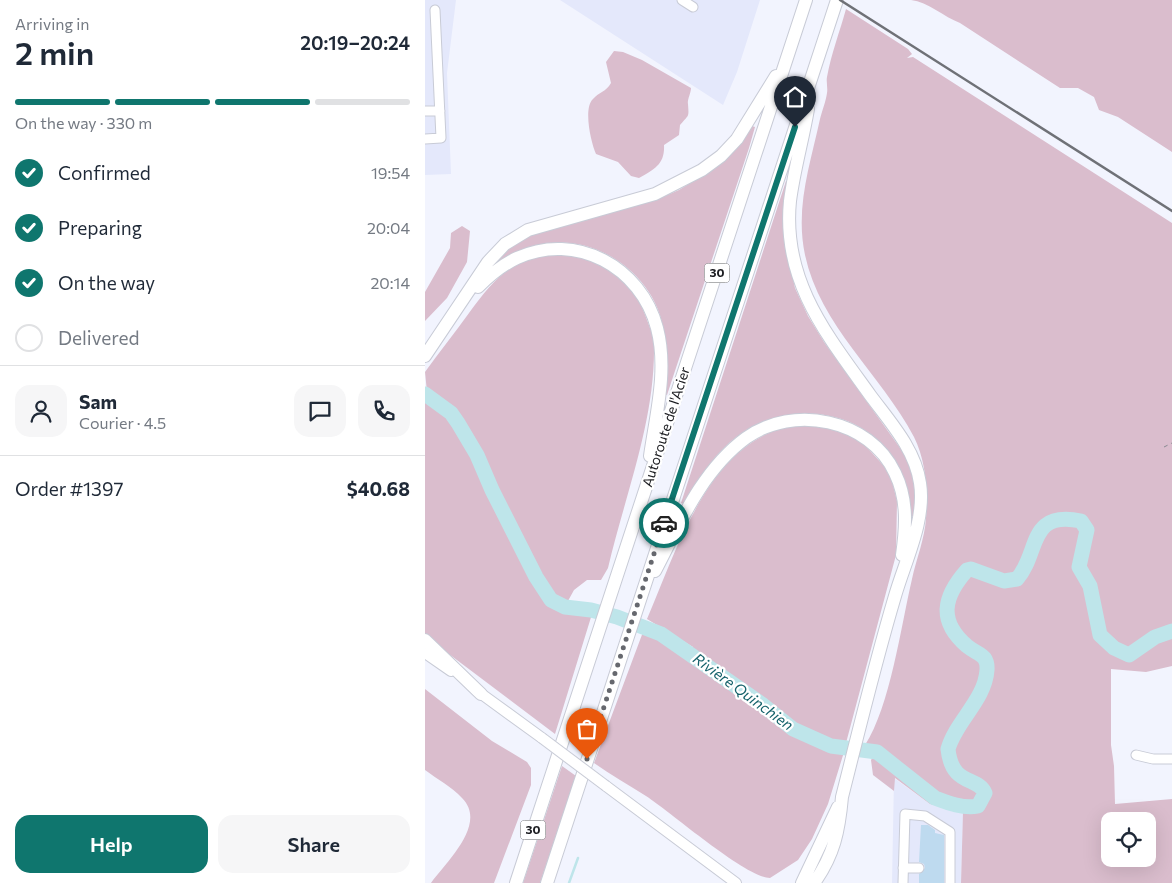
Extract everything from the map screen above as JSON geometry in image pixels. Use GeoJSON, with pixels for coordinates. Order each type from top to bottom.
{"type":"FeatureCollection","features":[{"type":"Feature","properties":{"kind":"highway","name":"Autoroute de l'Acier"},"geometry":{"type":"LineString","coordinates":[[515,883],[806,0]]}},
{"type":"Feature","properties":{"kind":"highway","name":"Autoroute de l'Acier"},"geometry":{"type":"LineString","coordinates":[[547,883],[837,0]]}},
{"type":"Feature","properties":{"kind":"highway"},"geometry":{"type":"LineString","coordinates":[[425,356],[488,262],[505,244],[520,234],[540,226],[655,194],[710,164],[729,148],[740,134],[789,54]]}},
{"type":"Feature","properties":{"kind":"highway"},"geometry":{"type":"LineString","coordinates":[[815,67],[791,200],[789,225],[792,254],[801,287],[818,322],[900,436],[918,470],[921,506],[842,798],[839,829],[830,854],[823,883]]}},
{"type":"Feature","properties":{"kind":"highway"},"geometry":{"type":"LineString","coordinates":[[462,303],[507,263],[540,250],[561,248],[584,252],[608,262],[627,275],[643,295],[653,316],[661,354],[660,393],[645,492]]}},
{"type":"Feature","properties":{"kind":"highway"},"geometry":{"type":"LineString","coordinates":[[635,612],[688,508],[713,471],[736,446],[750,435],[765,427],[795,420],[826,422],[862,436],[880,451],[895,473],[903,494],[905,517],[895,597]]}},
{"type":"Feature","properties":{"kind":"highway"},"geometry":{"type":"LineString","coordinates":[[425,640],[481,694]]}},
{"type":"Feature","properties":{"kind":"highway"},"geometry":{"type":"LineString","coordinates":[[803,883],[842,798]]}},
{"type":"Feature","properties":{"kind":"highway"},"geometry":{"type":"LineString","coordinates":[[814,883],[830,854]]}},
{"type":"Feature","properties":{"kind":"main road"},"geometry":{"type":"LineString","coordinates":[[425,653],[543,738],[736,883]]}},
{"type":"Feature","properties":{"kind":"street"},"geometry":{"type":"LineString","coordinates":[[682,0],[693,7]]}},
{"type":"Feature","properties":{"kind":"street"},"geometry":{"type":"LineString","coordinates":[[425,139],[441,138],[435,10]]}},
{"type":"Feature","properties":{"kind":"street"},"geometry":{"type":"LineString","coordinates":[[425,112],[440,111]]}},
{"type":"Feature","properties":{"kind":"street"},"geometry":{"type":"LineString","coordinates":[[1136,755],[1153,759],[1172,759]]}},
{"type":"Feature","properties":{"kind":"street"},"geometry":{"type":"LineString","coordinates":[[903,883],[905,814],[925,816],[952,835],[950,883]]}},
{"type":"Feature","properties":{"kind":"street"},"geometry":{"type":"LineString","coordinates":[[903,868],[919,868]]}},
{"type":"Feature","properties":{"kind":"path"},"geometry":{"type":"LineString","coordinates":[[1164,447],[1172,443]]}},
{"type":"Feature","properties":{"kind":"shaded area"},"geometry":{"type":"Polygon","coordinates":[[[425,0],[456,0],[447,73],[451,174],[425,175],[425,0]]]}},
{"type":"Feature","properties":{"kind":"shaded area"},"geometry":{"type":"Polygon","coordinates":[[[560,0],[760,0],[737,72],[723,105],[560,0]]]}},
{"type":"Feature","properties":{"kind":"shaded area"},"geometry":{"type":"Polygon","coordinates":[[[911,0],[1172,0],[1172,152],[1118,117],[1099,110],[1094,97],[1078,88],[1060,88],[960,23],[924,4],[911,0]]]}},
{"type":"Feature","properties":{"kind":"shaded area"},"geometry":{"type":"Polygon","coordinates":[[[846,9],[908,49],[912,54],[907,58],[913,57],[1172,223],[1172,666],[1146,672],[1111,669],[1111,745],[1114,766],[1115,804],[1172,799],[1172,883],[961,883],[963,811],[930,804],[895,778],[894,791],[873,775],[871,760],[879,748],[865,745],[874,729],[881,710],[894,665],[912,579],[924,533],[927,497],[924,466],[914,437],[885,392],[837,327],[813,281],[805,255],[802,238],[802,220],[805,187],[826,96],[827,79],[833,51],[846,9]]]}},
{"type":"Feature","properties":{"kind":"shaded area"},"geometry":{"type":"Polygon","coordinates":[[[614,51],[623,52],[642,60],[691,88],[688,114],[680,125],[679,135],[664,145],[663,157],[658,165],[639,178],[631,176],[618,162],[596,154],[590,134],[588,117],[590,103],[611,83],[606,62],[614,51]]]}},
{"type":"Feature","properties":{"kind":"shaded area"},"geometry":{"type":"Polygon","coordinates":[[[752,126],[755,127],[749,148],[667,395],[664,394],[665,341],[660,314],[640,280],[625,266],[609,255],[571,243],[545,244],[531,248],[498,263],[496,261],[510,245],[523,237],[658,199],[679,190],[711,170],[752,126]]]}},
{"type":"Feature","properties":{"kind":"shaded area"},"geometry":{"type":"Polygon","coordinates":[[[786,181],[788,181],[787,250],[795,288],[808,316],[824,342],[908,459],[916,487],[914,516],[910,516],[905,485],[899,468],[884,447],[866,431],[844,420],[821,414],[797,414],[772,418],[750,428],[722,450],[684,504],[681,503],[786,181]]]}},
{"type":"Feature","properties":{"kind":"shaded area"},"geometry":{"type":"Polygon","coordinates":[[[462,226],[470,231],[467,262],[447,298],[425,321],[425,292],[450,248],[451,233],[462,226]]]}},
{"type":"Feature","properties":{"kind":"shaded area"},"geometry":{"type":"Polygon","coordinates":[[[556,254],[572,256],[600,265],[624,281],[641,305],[652,333],[654,346],[650,402],[638,458],[608,568],[601,580],[587,580],[574,590],[563,610],[592,614],[555,734],[425,636],[425,401],[439,408],[445,400],[427,392],[425,372],[496,280],[515,265],[540,256],[556,254]]]}},
{"type":"Feature","properties":{"kind":"shaded area"},"geometry":{"type":"Polygon","coordinates":[[[799,425],[826,428],[850,435],[863,443],[884,466],[892,481],[897,501],[896,555],[846,743],[829,742],[808,728],[807,739],[844,752],[828,804],[812,839],[798,860],[770,878],[759,875],[727,856],[658,804],[594,763],[643,632],[656,636],[681,652],[693,647],[647,619],[685,530],[701,500],[720,473],[742,450],[768,433],[799,425]]]}},
{"type":"Feature","properties":{"kind":"shaded area"},"geometry":{"type":"Polygon","coordinates":[[[425,689],[492,741],[527,762],[531,768],[531,785],[494,883],[431,883],[462,842],[468,831],[470,819],[469,808],[462,798],[425,770],[425,689]]]}},
{"type":"Feature","properties":{"kind":"shaded area"},"geometry":{"type":"Polygon","coordinates":[[[562,766],[576,776],[540,883],[523,883],[562,766]]]}},
{"type":"Feature","properties":{"kind":"shaded area"},"geometry":{"type":"Polygon","coordinates":[[[894,778],[930,804],[963,811],[961,883],[892,883],[894,778]]]}},
{"type":"Feature","properties":{"kind":"building"},"geometry":{"type":"Polygon","coordinates":[[[921,825],[928,825],[935,830],[935,833],[944,835],[944,883],[919,883],[919,874],[925,868],[924,864],[919,862],[921,825]]]}},
{"type":"Feature","properties":{"kind":"waterway","name":"Rivière Quinchien"},"geometry":{"type":"LineString","coordinates":[[425,394],[451,413],[458,423],[477,455],[492,490],[536,577],[551,600],[565,607],[591,610],[617,617],[661,634],[763,705],[793,729],[831,746],[877,752],[935,798],[951,804],[967,807],[978,806],[985,793],[977,784],[965,779],[954,770],[948,749],[957,729],[981,691],[987,670],[984,658],[958,637],[951,627],[948,618],[949,599],[959,580],[967,570],[971,569],[1004,581],[1017,579],[1024,569],[1037,536],[1043,528],[1051,522],[1064,519],[1081,521],[1087,530],[1079,567],[1090,586],[1100,635],[1114,648],[1129,655],[1155,637],[1172,631]]}},
{"type":"Feature","properties":{"kind":"waterway"},"geometry":{"type":"LineString","coordinates":[[569,883],[578,858]]}},
{"type":"Feature","properties":{"kind":"railway"},"geometry":{"type":"LineString","coordinates":[[840,0],[1172,211]]}},
{"type":"Feature","properties":{"kind":"way so far"},"geometry":{"type":"LineString","coordinates":[[587,759],[664,523]]}},
{"type":"Feature","properties":{"kind":"route"},"geometry":{"type":"LineString","coordinates":[[664,523],[795,127]]}}]}
